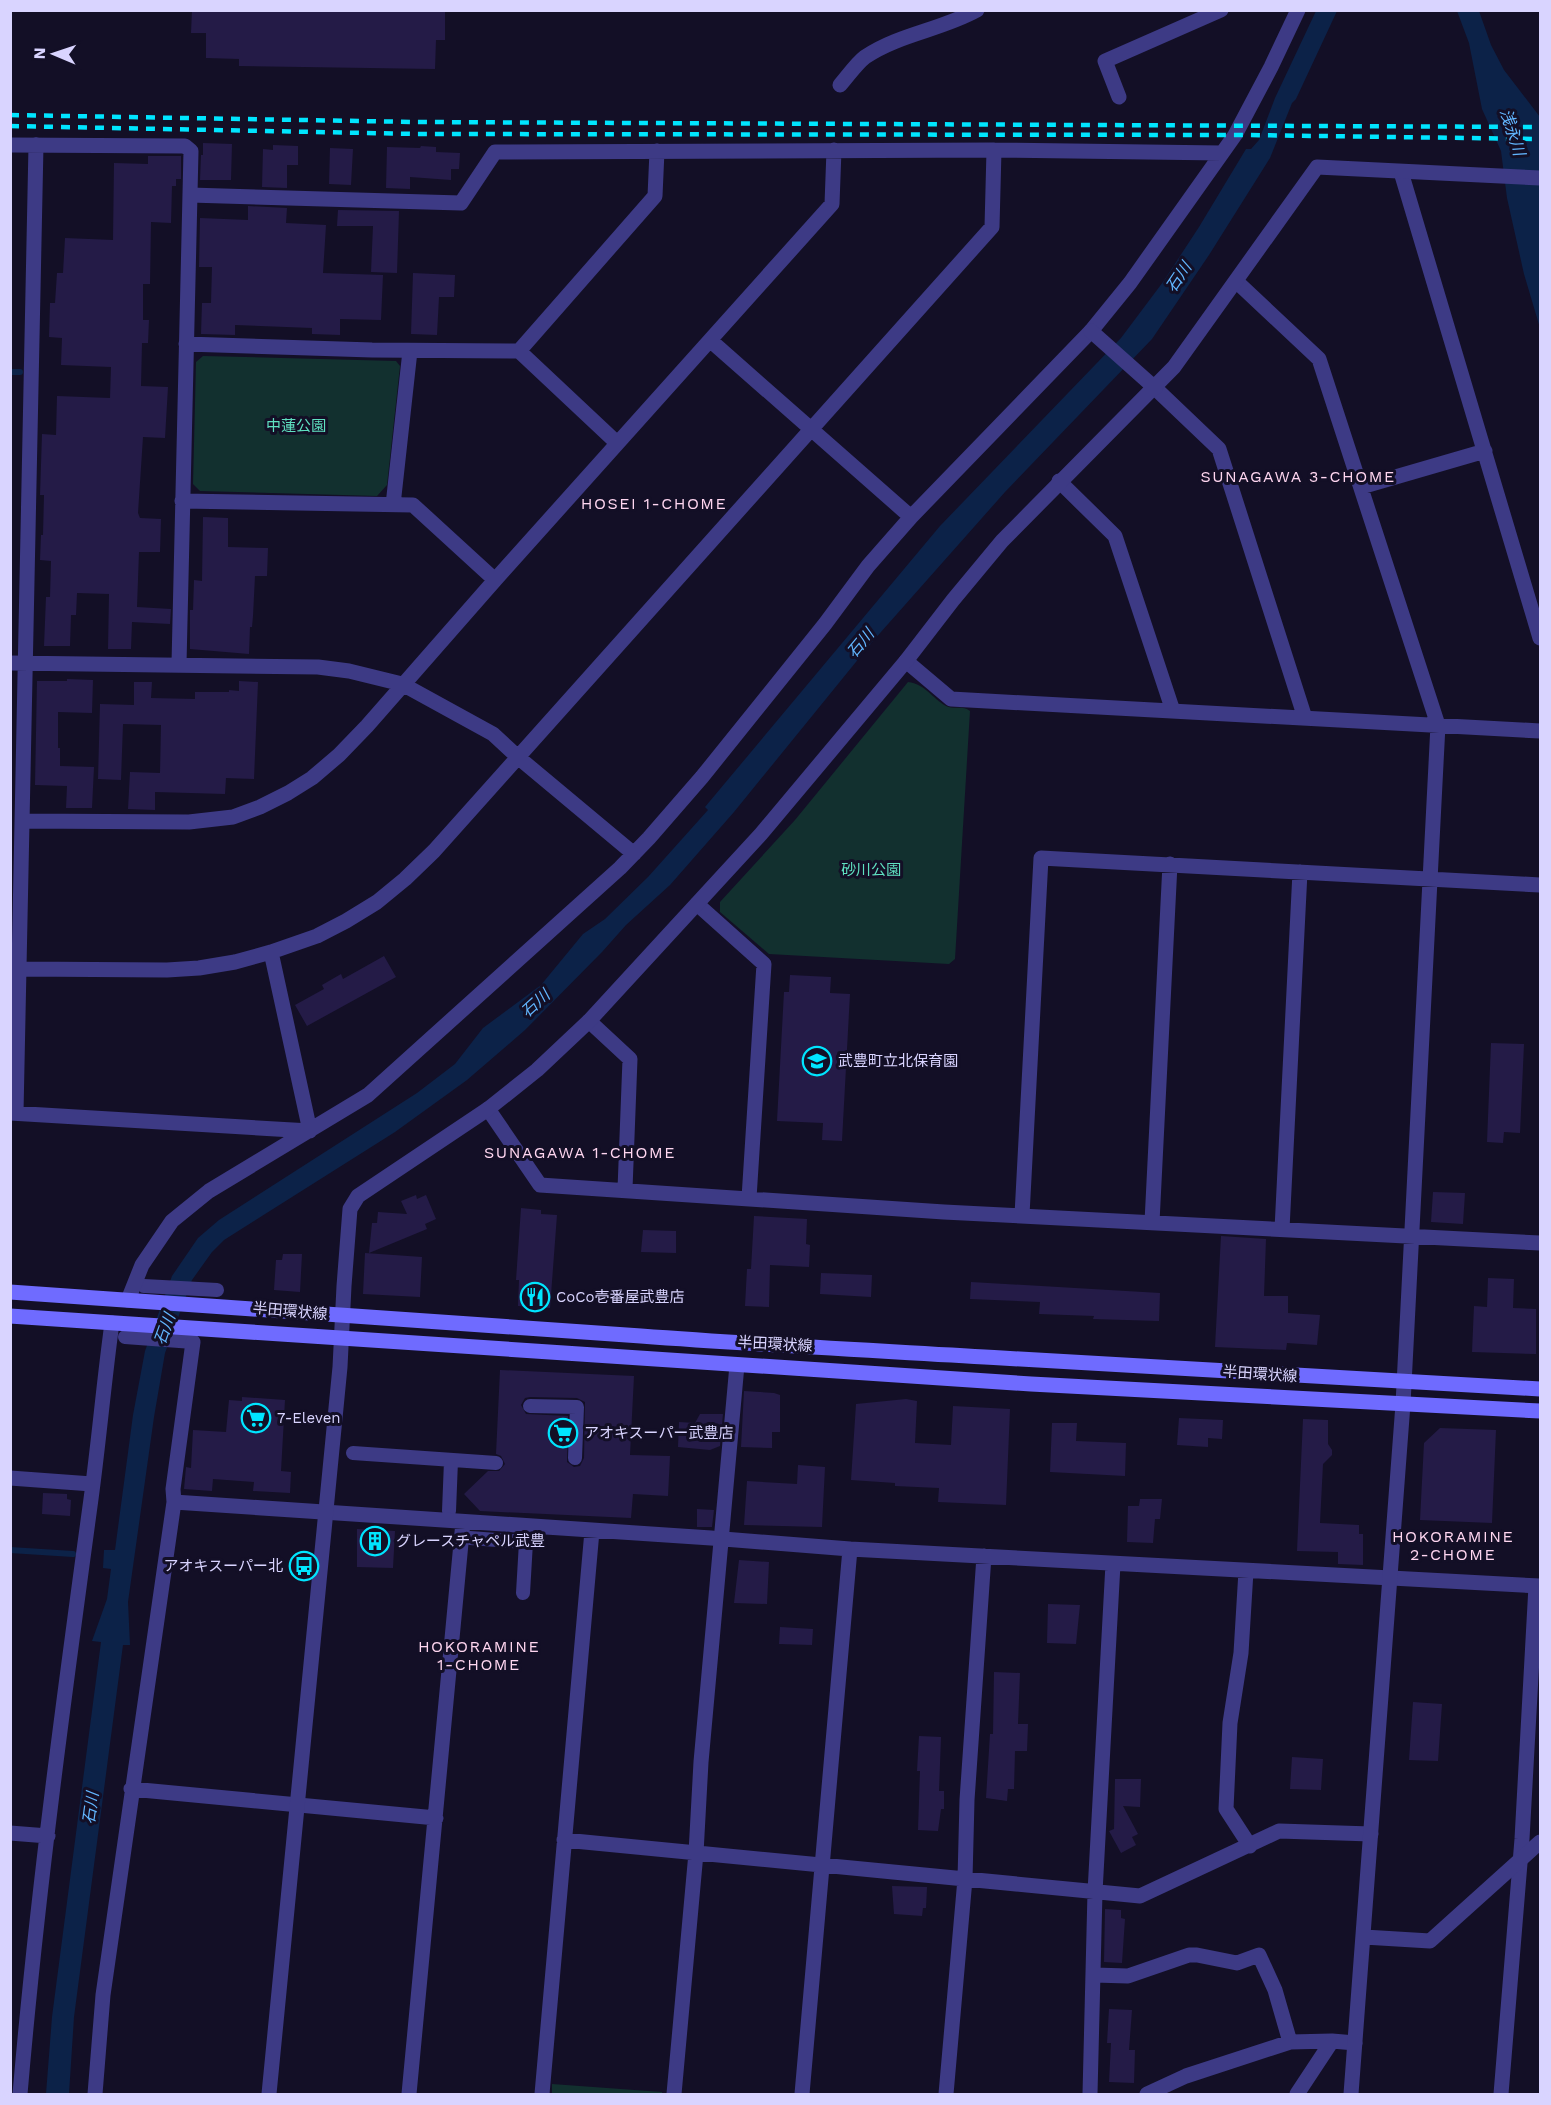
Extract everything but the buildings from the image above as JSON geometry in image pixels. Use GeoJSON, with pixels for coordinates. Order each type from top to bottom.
{"type":"FeatureCollection","features":[{"type":"Feature","properties":{"kind":"main road","name":"半田環状線"},"geometry":{"type":"LineString","coordinates":[[10,1292],[137,1295],[203,1304],[342,1316],[492,1324],[653,1337],[1540,1389]]}},
{"type":"Feature","properties":{"kind":"main road","name":"半田環状線"},"geometry":{"type":"LineString","coordinates":[[10,1316],[112,1323],[127,1330],[194,1335],[342,1339],[1031,1384],[1540,1411]]}},
{"type":"Feature","properties":{"kind":"street"},"geometry":{"type":"LineString","coordinates":[[840,85],[863,58],[900,38],[953,21],[977,10]]}},
{"type":"Feature","properties":{"kind":"street"},"geometry":{"type":"LineString","coordinates":[[1119,97],[1105,61],[1221,10]]}},
{"type":"Feature","properties":{"kind":"street"},"geometry":{"type":"LineString","coordinates":[[217,1290],[137,1295],[142,1265],[172,1221],[209,1191],[368,1095],[634,854],[695,785],[825,624],[868,566],[911,518],[1091,331],[1130,283],[1241,125],[1298,10]]}},
{"type":"Feature","properties":{"kind":"street"},"geometry":{"type":"LineString","coordinates":[[10,145],[185,146],[191,152],[179,664]]}},
{"type":"Feature","properties":{"kind":"street"},"geometry":{"type":"LineString","coordinates":[[36,145],[18,663],[22,820],[20,969],[13,1113],[310,1131]]}},
{"type":"Feature","properties":{"kind":"street"},"geometry":{"type":"LineString","coordinates":[[22,820],[189,822],[232,817],[288,794],[312,778],[339,755],[832,204],[834,150]]}},
{"type":"Feature","properties":{"kind":"street"},"geometry":{"type":"LineString","coordinates":[[190,195],[461,203],[495,152],[994,150],[1222,153]]}},
{"type":"Feature","properties":{"kind":"street"},"geometry":{"type":"LineString","coordinates":[[20,969],[178,970],[235,962],[317,936],[377,902],[405,879],[434,851],[519,758],[992,228],[994,150]]}},
{"type":"Feature","properties":{"kind":"street"},"geometry":{"type":"LineString","coordinates":[[519,351],[655,196],[657,151]]}},
{"type":"Feature","properties":{"kind":"street"},"geometry":{"type":"LineString","coordinates":[[269,2094],[342,1339],[350,1209],[358,1196],[488,1109],[537,1070],[589,1021],[761,834],[906,661],[1002,541],[1174,367],[1237,282],[1317,167],[1540,178]]}},
{"type":"Feature","properties":{"kind":"street"},"geometry":{"type":"LineString","coordinates":[[1401,172],[1540,638]]}},
{"type":"Feature","properties":{"kind":"street"},"geometry":{"type":"LineString","coordinates":[[1237,282],[1319,359],[1438,725],[1405,1382],[1351,2094]]}},
{"type":"Feature","properties":{"kind":"street"},"geometry":{"type":"LineString","coordinates":[[1091,331],[1219,449],[1305,718]]}},
{"type":"Feature","properties":{"kind":"street"},"geometry":{"type":"LineString","coordinates":[[711,341],[911,518]]}},
{"type":"Feature","properties":{"kind":"street"},"geometry":{"type":"LineString","coordinates":[[186,344],[410,351],[519,351],[617,443]]}},
{"type":"Feature","properties":{"kind":"street"},"geometry":{"type":"LineString","coordinates":[[393,505],[410,351]]}},
{"type":"Feature","properties":{"kind":"street"},"geometry":{"type":"LineString","coordinates":[[1361,487],[1485,451]]}},
{"type":"Feature","properties":{"kind":"street"},"geometry":{"type":"LineString","coordinates":[[1059,481],[1115,536],[1173,711]]}},
{"type":"Feature","properties":{"kind":"street"},"geometry":{"type":"LineString","coordinates":[[182,501],[413,505],[495,580]]}},
{"type":"Feature","properties":{"kind":"street"},"geometry":{"type":"LineString","coordinates":[[906,661],[951,699],[1540,731]]}},
{"type":"Feature","properties":{"kind":"street"},"geometry":{"type":"LineString","coordinates":[[18,663],[318,667],[349,671],[402,684],[493,734],[634,854]]}},
{"type":"Feature","properties":{"kind":"street"},"geometry":{"type":"LineString","coordinates":[[1022,1215],[1041,858],[1540,885]]}},
{"type":"Feature","properties":{"kind":"street"},"geometry":{"type":"LineString","coordinates":[[1152,1222],[1170,864]]}},
{"type":"Feature","properties":{"kind":"street"},"geometry":{"type":"LineString","coordinates":[[1282,1229],[1300,872]]}},
{"type":"Feature","properties":{"kind":"street"},"geometry":{"type":"LineString","coordinates":[[697,904],[764,964],[749,1198]]}},
{"type":"Feature","properties":{"kind":"street"},"geometry":{"type":"LineString","coordinates":[[271,952],[310,1131]]}},
{"type":"Feature","properties":{"kind":"street"},"geometry":{"type":"LineString","coordinates":[[589,1021],[630,1059],[625,1189]]}},
{"type":"Feature","properties":{"kind":"street"},"geometry":{"type":"LineString","coordinates":[[488,1109],[540,1185],[944,1212],[1540,1243]]}},
{"type":"Feature","properties":{"kind":"street"},"geometry":{"type":"LineString","coordinates":[[20,2094],[30,1984],[57,1752],[112,1323]]}},
{"type":"Feature","properties":{"kind":"street"},"geometry":{"type":"LineString","coordinates":[[95,2094],[103,1995],[174,1502],[173,1490],[194,1335]]}},
{"type":"Feature","properties":{"kind":"street"},"geometry":{"type":"LineString","coordinates":[[674,2094],[736,1365]]}},
{"type":"Feature","properties":{"kind":"street"},"geometry":{"type":"LineString","coordinates":[[530,1406],[577,1407],[575,1458]]}},
{"type":"Feature","properties":{"kind":"street"},"geometry":{"type":"LineString","coordinates":[[353,1453],[496,1464]]}},
{"type":"Feature","properties":{"kind":"street"},"geometry":{"type":"LineString","coordinates":[[449,1511],[452,1461]]}},
{"type":"Feature","properties":{"kind":"street"},"geometry":{"type":"LineString","coordinates":[[10,1478],[92,1484]]}},
{"type":"Feature","properties":{"kind":"street"},"geometry":{"type":"LineString","coordinates":[[174,1502],[849,1549],[1538,1586],[1502,2094]]}},
{"type":"Feature","properties":{"kind":"street"},"geometry":{"type":"LineString","coordinates":[[409,2094],[463,1522]]}},
{"type":"Feature","properties":{"kind":"street"},"geometry":{"type":"LineString","coordinates":[[542,2094],[592,1531]]}},
{"type":"Feature","properties":{"kind":"street"},"geometry":{"type":"LineString","coordinates":[[470,1538],[532,1543],[524,1593]]}},
{"type":"Feature","properties":{"kind":"street"},"geometry":{"type":"LineString","coordinates":[[802,2094],[849,1549]]}},
{"type":"Feature","properties":{"kind":"street"},"geometry":{"type":"LineString","coordinates":[[946,2094],[965,1879],[967,1800],[984,1556]]}},
{"type":"Feature","properties":{"kind":"street"},"geometry":{"type":"LineString","coordinates":[[1090,2094],[1095,1892],[1113,1564]]}},
{"type":"Feature","properties":{"kind":"street"},"geometry":{"type":"LineString","coordinates":[[1246,1571],[1241,1653],[1230,1723],[1226,1809],[1250,1845]]}},
{"type":"Feature","properties":{"kind":"street"},"geometry":{"type":"LineString","coordinates":[[131,1789],[436,1818]]}},
{"type":"Feature","properties":{"kind":"street"},"geometry":{"type":"LineString","coordinates":[[564,1840],[1140,1896],[1279,1831],[1371,1834]]}},
{"type":"Feature","properties":{"kind":"street"},"geometry":{"type":"LineString","coordinates":[[10,1833],[48,1836]]}},
{"type":"Feature","properties":{"kind":"street"},"geometry":{"type":"LineString","coordinates":[[1364,1937],[1430,1941],[1540,1842]]}},
{"type":"Feature","properties":{"kind":"street"},"geometry":{"type":"LineString","coordinates":[[1094,1975],[1128,1976],[1189,1955],[1237,1963],[1259,1955],[1275,1990],[1290,2042]]}},
{"type":"Feature","properties":{"kind":"street"},"geometry":{"type":"LineString","coordinates":[[1147,2094],[1186,2076],[1290,2042],[1355,2043]]}},
{"type":"Feature","properties":{"kind":"street"},"geometry":{"type":"LineString","coordinates":[[1297,2094],[1332,2042]]}},
{"type":"Feature","properties":{"kind":"green space","name":"中蓮公園"},"geometry":{"type":"Polygon","coordinates":[[[203,356],[396,361],[400,366],[387,485],[377,496],[200,491],[193,484],[196,362],[203,356]]]}},
{"type":"Feature","properties":{"kind":"green space","name":"砂川公園"},"geometry":{"type":"Polygon","coordinates":[[[908,682],[924,688],[946,706],[970,711],[955,959],[949,964],[769,954],[720,912],[720,902],[795,820],[908,682]]]}},
{"type":"Feature","properties":{"kind":"green space"},"geometry":{"type":"Polygon","coordinates":[[[552,2084],[662,2092],[662,2094],[552,2094],[552,2084]]]}},
{"type":"Feature","properties":{"kind":"water","name":"石川"},"geometry":{"type":"Polygon","coordinates":[[[1316,11],[1337,11],[1296,99],[1292,103],[1270,158],[1209,255],[1152,339],[1005,492],[873,641],[734,812],[670,885],[626,925],[525,1030],[467,1080],[395,1132],[224,1240],[212,1252],[192,1280],[165,1353],[154,1417],[128,1602],[130,1645],[123,1645],[74,2017],[69,2094],[46,2094],[52,2017],[101,1642],[92,1641],[107,1599],[111,1569],[103,1568],[104,1550],[115,1550],[133,1415],[145,1351],[172,1276],[198,1238],[219,1220],[417,1093],[455,1064],[483,1028],[541,985],[583,934],[605,919],[648,877],[708,810],[705,807],[940,526],[1121,338],[1163,282],[1246,149],[1251,149],[1259,140],[1275,98],[1316,11]]]}},
{"type":"Feature","properties":{"kind":"water","name":"浅永川"},"geometry":{"type":"Polygon","coordinates":[[[1457,11],[1479,11],[1491,45],[1504,70],[1540,117],[1540,328],[1524,274],[1507,198],[1501,151],[1482,109],[1469,43],[1457,11]]]}},
{"type":"Feature","properties":{"kind":"waterway"},"geometry":{"type":"LineString","coordinates":[[10,372],[20,372]]}},
{"type":"Feature","properties":{"kind":"waterway"},"geometry":{"type":"LineString","coordinates":[[10,1550],[73,1554]]}},
{"type":"Feature","properties":{"kind":"railway"},"geometry":{"type":"LineString","coordinates":[[10,115],[417,122],[1540,127]]}},
{"type":"Feature","properties":{"kind":"railway"},"geometry":{"type":"LineString","coordinates":[[10,126],[417,134],[1245,135],[1540,139]]}},
{"type":"Feature","properties":{"kind":"place","name":"武豊町立北保育園"},"geometry":{"type":"Point","coordinates":[817,1061]}},
{"type":"Feature","properties":{"kind":"place","name":"CoCo壱番屋武豊店"},"geometry":{"type":"Point","coordinates":[535,1297]}},
{"type":"Feature","properties":{"kind":"place","name":"7-Eleven"},"geometry":{"type":"Point","coordinates":[256,1418]}},
{"type":"Feature","properties":{"kind":"place","name":"アオキスーパー武豊店"},"geometry":{"type":"Point","coordinates":[563,1433]}},
{"type":"Feature","properties":{"kind":"place","name":"グレースチャペル武豊"},"geometry":{"type":"Point","coordinates":[375,1541]}},
{"type":"Feature","properties":{"kind":"place","name":"アオキスーパー北"},"geometry":{"type":"Point","coordinates":[304,1566]}},
{"type":"Feature","properties":{"kind":"district","name":"SUNAGAWA 3-CHOME"},"geometry":{"type":"Point","coordinates":[1298,476]}},
{"type":"Feature","properties":{"kind":"district","name":"HOSEI 1-CHOME"},"geometry":{"type":"Point","coordinates":[654,503]}},
{"type":"Feature","properties":{"kind":"district","name":"SUNAGAWA 1-CHOME"},"geometry":{"type":"Point","coordinates":[580,1152]}},
{"type":"Feature","properties":{"kind":"district","name":"HOKORAMINE 2-CHOME"},"geometry":{"type":"Point","coordinates":[1453,1545]}},
{"type":"Feature","properties":{"kind":"district","name":"HOKORAMINE 1-CHOME"},"geometry":{"type":"Point","coordinates":[479,1655]}}]}
